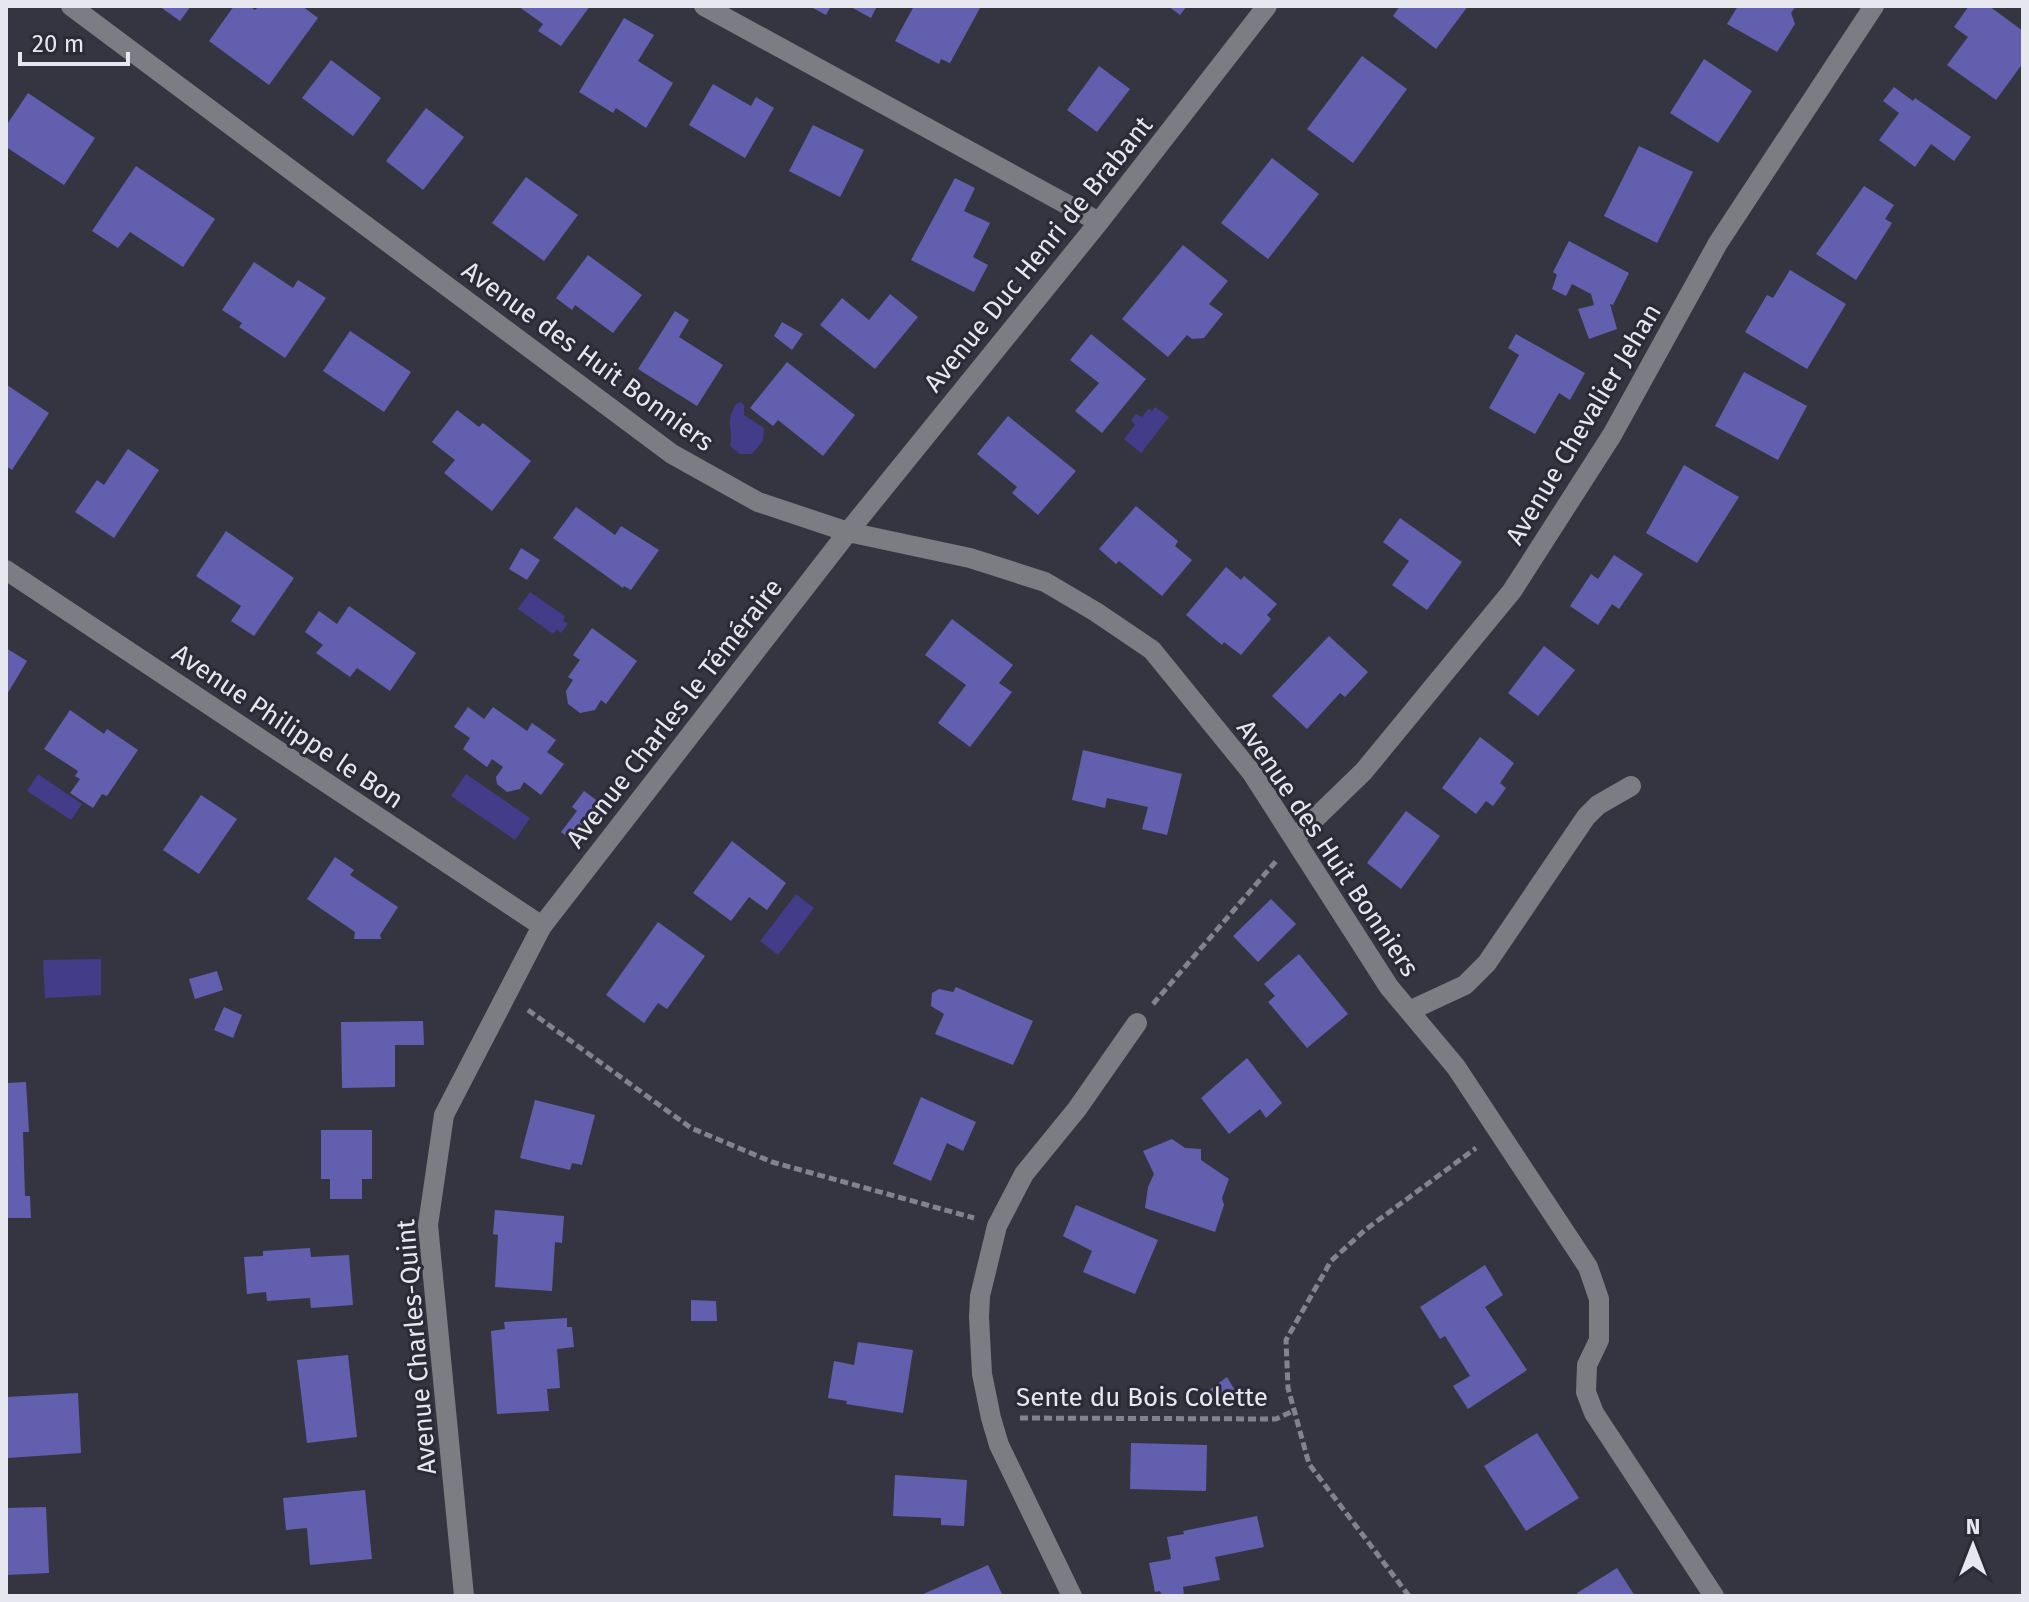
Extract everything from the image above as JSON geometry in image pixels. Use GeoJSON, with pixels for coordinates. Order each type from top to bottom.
{"type":"FeatureCollection","features":[{"type":"Feature","properties":{"kind":"street","name":"Avenue des Huit Bonniers"},"geometry":{"type":"LineString","coordinates":[[71,6],[672,454],[758,502],[848,532],[970,558],[1045,582],[1152,650],[1252,773],[1389,987],[1456,1067],[1588,1267],[1599,1299],[1599,1340],[1587,1365],[1586,1392],[1594,1413],[1714,1596]]}},
{"type":"Feature","properties":{"kind":"street"},"geometry":{"type":"LineString","coordinates":[[704,6],[1099,222]]}},
{"type":"Feature","properties":{"kind":"street","name":"Avenue Duc Henri de Brabant"},"geometry":{"type":"LineString","coordinates":[[848,532],[1099,222],[1267,6]]}},
{"type":"Feature","properties":{"kind":"street","name":"Avenue Chevalier Jehan"},"geometry":{"type":"LineString","coordinates":[[1295,838],[1364,771],[1512,591],[1612,435],[1718,243],[1874,6]]}},
{"type":"Feature","properties":{"kind":"street","name":"Avenue Charles le Téméraire"},"geometry":{"type":"LineString","coordinates":[[542,926],[848,532]]}},
{"type":"Feature","properties":{"kind":"street","name":"Avenue Philippe le Bon"},"geometry":{"type":"LineString","coordinates":[[6,570],[542,926]]}},
{"type":"Feature","properties":{"kind":"street"},"geometry":{"type":"LineString","coordinates":[[1409,1011],[1465,985],[1487,963],[1586,817],[1598,805],[1631,786]]}},
{"type":"Feature","properties":{"kind":"street","name":"Avenue Charles-Quint"},"geometry":{"type":"LineString","coordinates":[[464,1596],[428,1225],[444,1115],[542,926]]}},
{"type":"Feature","properties":{"kind":"street"},"geometry":{"type":"LineString","coordinates":[[1072,1596],[999,1445],[982,1374],[979,1317],[984,1275],[997,1226],[1024,1174],[1077,1109],[1137,1023]]}},
{"type":"Feature","properties":{"kind":"path"},"geometry":{"type":"LineString","coordinates":[[1137,1023],[1295,838]]}},
{"type":"Feature","properties":{"kind":"path"},"geometry":{"type":"LineString","coordinates":[[506,994],[691,1128],[772,1162],[997,1226]]}},
{"type":"Feature","properties":{"kind":"path"},"geometry":{"type":"LineString","coordinates":[[1409,1596],[1309,1464],[1288,1388],[1286,1340],[1331,1261],[1365,1230],[1499,1130]]}},
{"type":"Feature","properties":{"kind":"path","name":"Sente du Bois Colette"},"geometry":{"type":"LineString","coordinates":[[991,1418],[1276,1419],[1293,1411]]}},
{"type":"Feature","properties":{"kind":"shaded area"},"geometry":{"type":"Polygon","coordinates":[[[741,402],[744,415],[764,428],[763,441],[752,454],[740,454],[730,446],[731,417],[736,404],[741,402]]]}},
{"type":"Feature","properties":{"kind":"shaded area"},"geometry":{"type":"Polygon","coordinates":[[[1155,407],[1169,417],[1141,453],[1124,439],[1135,425],[1131,420],[1136,414],[1142,417],[1148,409],[1152,411],[1155,407]]]}},
{"type":"Feature","properties":{"kind":"shaded area"},"geometry":{"type":"Polygon","coordinates":[[[530,592],[565,616],[563,621],[568,624],[561,633],[557,629],[553,634],[518,609],[530,592]]]}},
{"type":"Feature","properties":{"kind":"shaded area"},"geometry":{"type":"Polygon","coordinates":[[[38,774],[82,804],[71,820],[27,791],[38,774]]]}},
{"type":"Feature","properties":{"kind":"shaded area"},"geometry":{"type":"Polygon","coordinates":[[[466,774],[530,818],[515,840],[451,796],[466,774]]]}},
{"type":"Feature","properties":{"kind":"shaded area"},"geometry":{"type":"Polygon","coordinates":[[[796,894],[814,908],[778,955],[760,941],[796,894]]]}},
{"type":"Feature","properties":{"kind":"shaded area"},"geometry":{"type":"Polygon","coordinates":[[[101,959],[101,995],[45,998],[43,960],[101,959]]]}},
{"type":"Feature","properties":{"kind":"building"},"geometry":{"type":"Polygon","coordinates":[[[159,6],[191,6],[180,21],[159,6]]]}},
{"type":"Feature","properties":{"kind":"building"},"geometry":{"type":"Polygon","coordinates":[[[234,6],[249,6],[255,10],[259,6],[302,6],[318,18],[269,85],[209,41],[234,6]]]}},
{"type":"Feature","properties":{"kind":"building"},"geometry":{"type":"Polygon","coordinates":[[[518,6],[590,6],[561,46],[538,31],[543,24],[518,6]]]}},
{"type":"Feature","properties":{"kind":"building"},"geometry":{"type":"Polygon","coordinates":[[[809,6],[831,6],[826,15],[809,6]]]}},
{"type":"Feature","properties":{"kind":"building"},"geometry":{"type":"Polygon","coordinates":[[[849,6],[877,6],[871,18],[849,6]]]}},
{"type":"Feature","properties":{"kind":"building"},"geometry":{"type":"Polygon","coordinates":[[[914,6],[981,6],[950,63],[941,59],[939,64],[895,41],[914,6]]]}},
{"type":"Feature","properties":{"kind":"building"},"geometry":{"type":"Polygon","coordinates":[[[1168,6],[1187,6],[1180,15],[1168,6]]]}},
{"type":"Feature","properties":{"kind":"building"},"geometry":{"type":"Polygon","coordinates":[[[1400,6],[1468,6],[1436,49],[1393,16],[1400,6]]]}},
{"type":"Feature","properties":{"kind":"building"},"geometry":{"type":"Polygon","coordinates":[[[1738,6],[1796,6],[1791,13],[1795,24],[1777,52],[1727,24],[1738,6]]]}},
{"type":"Feature","properties":{"kind":"building"},"geometry":{"type":"Polygon","coordinates":[[[1969,6],[1989,6],[2023,31],[2023,63],[1996,100],[1947,65],[1968,37],[1954,27],[1969,6]]]}},
{"type":"Feature","properties":{"kind":"building"},"geometry":{"type":"Polygon","coordinates":[[[624,18],[654,35],[638,61],[673,83],[646,128],[616,108],[613,113],[579,92],[624,18]]]}},
{"type":"Feature","properties":{"kind":"building"},"geometry":{"type":"Polygon","coordinates":[[[1362,56],[1407,89],[1353,163],[1307,129],[1362,56]]]}},
{"type":"Feature","properties":{"kind":"building"},"geometry":{"type":"Polygon","coordinates":[[[1704,59],[1752,91],[1718,143],[1670,113],[1704,59]]]}},
{"type":"Feature","properties":{"kind":"building"},"geometry":{"type":"Polygon","coordinates":[[[331,60],[381,98],[353,136],[302,98],[331,60]]]}},
{"type":"Feature","properties":{"kind":"building"},"geometry":{"type":"Polygon","coordinates":[[[1099,66],[1130,89],[1097,132],[1067,110],[1099,66]]]}},
{"type":"Feature","properties":{"kind":"building"},"geometry":{"type":"Polygon","coordinates":[[[713,84],[751,106],[756,97],[774,108],[745,158],[689,125],[713,84]]]}},
{"type":"Feature","properties":{"kind":"building"},"geometry":{"type":"Polygon","coordinates":[[[1894,87],[1971,137],[1954,161],[1931,144],[1915,167],[1879,140],[1899,113],[1883,101],[1894,87]]]}},
{"type":"Feature","properties":{"kind":"building"},"geometry":{"type":"Polygon","coordinates":[[[28,93],[95,138],[64,185],[6,147],[6,126],[28,93]]]}},
{"type":"Feature","properties":{"kind":"building"},"geometry":{"type":"Polygon","coordinates":[[[426,108],[464,137],[423,190],[386,161],[426,108]]]}},
{"type":"Feature","properties":{"kind":"building"},"geometry":{"type":"Polygon","coordinates":[[[813,125],[864,150],[840,197],[789,171],[813,125]]]}},
{"type":"Feature","properties":{"kind":"building"},"geometry":{"type":"Polygon","coordinates":[[[1639,146],[1693,172],[1657,243],[1604,216],[1639,146]]]}},
{"type":"Feature","properties":{"kind":"building"},"geometry":{"type":"Polygon","coordinates":[[[1272,158],[1319,194],[1268,259],[1221,223],[1272,158]]]}},
{"type":"Feature","properties":{"kind":"building"},"geometry":{"type":"Polygon","coordinates":[[[136,166],[215,219],[183,267],[130,232],[118,248],[92,231],[136,166]]]}},
{"type":"Feature","properties":{"kind":"building"},"geometry":{"type":"Polygon","coordinates":[[[526,177],[578,215],[544,261],[492,223],[526,177]]]}},
{"type":"Feature","properties":{"kind":"building"},"geometry":{"type":"Polygon","coordinates":[[[955,178],[975,188],[964,211],[990,223],[973,257],[988,265],[974,292],[911,260],[955,178]]]}},
{"type":"Feature","properties":{"kind":"building"},"geometry":{"type":"Polygon","coordinates":[[[1864,186],[1894,205],[1885,219],[1892,223],[1856,280],[1816,254],[1864,186]]]}},
{"type":"Feature","properties":{"kind":"building"},"geometry":{"type":"Polygon","coordinates":[[[1569,241],[1629,273],[1613,305],[1610,304],[1617,329],[1589,339],[1578,309],[1594,305],[1591,294],[1572,284],[1566,296],[1552,289],[1557,275],[1553,272],[1569,241]]]}},
{"type":"Feature","properties":{"kind":"building"},"geometry":{"type":"Polygon","coordinates":[[[1183,245],[1228,281],[1209,304],[1223,314],[1204,338],[1192,339],[1187,335],[1168,357],[1122,319],[1183,245]]]}},
{"type":"Feature","properties":{"kind":"building"},"geometry":{"type":"Polygon","coordinates":[[[588,255],[642,295],[613,333],[575,305],[572,310],[556,298],[588,255]]]}},
{"type":"Feature","properties":{"kind":"building"},"geometry":{"type":"Polygon","coordinates":[[[254,262],[293,288],[298,280],[326,298],[285,358],[239,327],[242,323],[222,310],[254,262]]]}},
{"type":"Feature","properties":{"kind":"building"},"geometry":{"type":"Polygon","coordinates":[[[1790,270],[1846,304],[1807,369],[1745,332],[1767,295],[1773,298],[1790,270]]]}},
{"type":"Feature","properties":{"kind":"building"},"geometry":{"type":"Polygon","coordinates":[[[890,294],[918,317],[875,369],[820,325],[842,298],[869,320],[890,294]]]}},
{"type":"Feature","properties":{"kind":"building"},"geometry":{"type":"Polygon","coordinates":[[[675,311],[689,320],[679,337],[723,365],[697,406],[638,369],[675,311]]]}},
{"type":"Feature","properties":{"kind":"building"},"geometry":{"type":"Polygon","coordinates":[[[782,322],[803,334],[792,350],[774,336],[782,322]]]}},
{"type":"Feature","properties":{"kind":"building"},"geometry":{"type":"Polygon","coordinates":[[[350,331],[411,372],[384,412],[323,371],[350,331]]]}},
{"type":"Feature","properties":{"kind":"building"},"geometry":{"type":"Polygon","coordinates":[[[1091,334],[1146,379],[1102,433],[1075,411],[1099,383],[1070,360],[1091,334]]]}},
{"type":"Feature","properties":{"kind":"building"},"geometry":{"type":"Polygon","coordinates":[[[1516,334],[1585,373],[1570,400],[1559,393],[1535,434],[1489,408],[1519,355],[1508,348],[1516,334]]]}},
{"type":"Feature","properties":{"kind":"building"},"geometry":{"type":"Polygon","coordinates":[[[787,362],[855,415],[823,456],[778,420],[773,426],[750,408],[787,362]]]}},
{"type":"Feature","properties":{"kind":"building"},"geometry":{"type":"Polygon","coordinates":[[[1744,372],[1807,406],[1778,460],[1715,426],[1744,372]]]}},
{"type":"Feature","properties":{"kind":"building"},"geometry":{"type":"Polygon","coordinates":[[[7,385],[49,413],[12,470],[6,466],[7,385]]]}},
{"type":"Feature","properties":{"kind":"building"},"geometry":{"type":"Polygon","coordinates":[[[457,410],[479,427],[483,423],[531,461],[492,511],[444,473],[455,460],[432,442],[457,410]]]}},
{"type":"Feature","properties":{"kind":"building"},"geometry":{"type":"Polygon","coordinates":[[[1008,416],[1076,471],[1038,515],[1012,493],[1017,487],[977,454],[1008,416]]]}},
{"type":"Feature","properties":{"kind":"building"},"geometry":{"type":"Polygon","coordinates":[[[128,449],[159,470],[114,538],[75,512],[97,480],[104,485],[128,449]]]}},
{"type":"Feature","properties":{"kind":"building"},"geometry":{"type":"Polygon","coordinates":[[[1684,465],[1739,497],[1697,563],[1646,533],[1684,465]]]}},
{"type":"Feature","properties":{"kind":"building"},"geometry":{"type":"Polygon","coordinates":[[[1136,506],[1178,541],[1175,546],[1192,560],[1162,596],[1099,549],[1136,506]]]}},
{"type":"Feature","properties":{"kind":"building"},"geometry":{"type":"Polygon","coordinates":[[[576,507],[615,535],[621,526],[659,550],[631,590],[623,588],[553,538],[576,507]]]}},
{"type":"Feature","properties":{"kind":"building"},"geometry":{"type":"Polygon","coordinates":[[[1400,518],[1462,562],[1427,610],[1392,585],[1409,561],[1383,542],[1400,518]]]}},
{"type":"Feature","properties":{"kind":"building"},"geometry":{"type":"Polygon","coordinates":[[[226,531],[294,578],[254,636],[231,621],[241,606],[196,576],[226,531]]]}},
{"type":"Feature","properties":{"kind":"building"},"geometry":{"type":"Polygon","coordinates":[[[521,548],[540,560],[527,580],[509,569],[521,548]]]}},
{"type":"Feature","properties":{"kind":"building"},"geometry":{"type":"Polygon","coordinates":[[[1614,555],[1643,574],[1619,609],[1612,604],[1598,625],[1570,606],[1591,574],[1598,579],[1614,555]]]}},
{"type":"Feature","properties":{"kind":"building"},"geometry":{"type":"Polygon","coordinates":[[[1226,567],[1241,580],[1244,576],[1277,604],[1267,615],[1271,619],[1241,655],[1224,642],[1222,645],[1186,615],[1226,567]]]}},
{"type":"Feature","properties":{"kind":"building"},"geometry":{"type":"Polygon","coordinates":[[[349,606],[416,653],[390,691],[357,668],[350,677],[316,653],[323,645],[305,632],[319,611],[337,624],[349,606]]]}},
{"type":"Feature","properties":{"kind":"building"},"geometry":{"type":"Polygon","coordinates":[[[952,619],[1013,665],[999,683],[1012,692],[970,747],[938,723],[966,685],[925,655],[952,619]]]}},
{"type":"Feature","properties":{"kind":"building"},"geometry":{"type":"Polygon","coordinates":[[[592,628],[637,661],[606,704],[601,700],[595,710],[580,713],[568,704],[566,691],[573,680],[568,677],[580,660],[573,655],[592,628]]]}},
{"type":"Feature","properties":{"kind":"building"},"geometry":{"type":"Polygon","coordinates":[[[1329,636],[1368,672],[1345,697],[1340,693],[1307,729],[1272,696],[1329,636]]]}},
{"type":"Feature","properties":{"kind":"building"},"geometry":{"type":"Polygon","coordinates":[[[1544,646],[1575,670],[1538,716],[1508,693],[1544,646]]]}},
{"type":"Feature","properties":{"kind":"building"},"geometry":{"type":"Polygon","coordinates":[[[6,648],[27,661],[6,696],[6,648]]]}},
{"type":"Feature","properties":{"kind":"building"},"geometry":{"type":"Polygon","coordinates":[[[468,707],[484,719],[493,707],[527,731],[532,723],[556,740],[547,752],[564,764],[541,795],[524,782],[520,789],[507,792],[497,784],[496,777],[503,767],[492,759],[487,767],[463,749],[470,738],[454,727],[468,707]]]}},
{"type":"Feature","properties":{"kind":"building"},"geometry":{"type":"Polygon","coordinates":[[[70,710],[104,734],[107,729],[138,750],[107,796],[102,794],[93,808],[70,793],[80,779],[75,776],[78,771],[44,749],[70,710]]]}},
{"type":"Feature","properties":{"kind":"building"},"geometry":{"type":"Polygon","coordinates":[[[1480,737],[1514,763],[1500,783],[1506,788],[1493,806],[1486,801],[1476,814],[1442,788],[1480,737]]]}},
{"type":"Feature","properties":{"kind":"building"},"geometry":{"type":"Polygon","coordinates":[[[1083,750],[1182,774],[1167,835],[1142,829],[1148,807],[1107,798],[1105,808],[1072,800],[1083,750]]]}},
{"type":"Feature","properties":{"kind":"building"},"geometry":{"type":"Polygon","coordinates":[[[584,791],[603,805],[575,843],[561,832],[577,811],[572,807],[584,791]]]}},
{"type":"Feature","properties":{"kind":"building"},"geometry":{"type":"Polygon","coordinates":[[[201,795],[237,819],[199,874],[163,850],[201,795]]]}},
{"type":"Feature","properties":{"kind":"building"},"geometry":{"type":"Polygon","coordinates":[[[1406,811],[1440,836],[1401,889],[1367,863],[1406,811]]]}},
{"type":"Feature","properties":{"kind":"building"},"geometry":{"type":"Polygon","coordinates":[[[732,841],[786,883],[767,910],[749,897],[731,921],[693,893],[732,841]]]}},
{"type":"Feature","properties":{"kind":"building"},"geometry":{"type":"Polygon","coordinates":[[[335,857],[354,870],[350,875],[398,907],[380,935],[381,939],[354,939],[355,932],[307,899],[335,857]]]}},
{"type":"Feature","properties":{"kind":"building"},"geometry":{"type":"Polygon","coordinates":[[[1271,899],[1296,924],[1258,962],[1233,936],[1271,899]]]}},
{"type":"Feature","properties":{"kind":"building"},"geometry":{"type":"Polygon","coordinates":[[[658,922],[705,956],[667,1009],[658,1003],[644,1023],[606,995],[658,922]]]}},
{"type":"Feature","properties":{"kind":"building"},"geometry":{"type":"Polygon","coordinates":[[[1299,954],[1348,1014],[1307,1048],[1268,1002],[1275,996],[1264,984],[1299,954]]]}},
{"type":"Feature","properties":{"kind":"building"},"geometry":{"type":"Polygon","coordinates":[[[217,971],[223,990],[195,999],[189,979],[217,971]]]}},
{"type":"Feature","properties":{"kind":"building"},"geometry":{"type":"Polygon","coordinates":[[[956,987],[1033,1021],[1013,1065],[935,1034],[944,1014],[931,1006],[932,993],[939,989],[953,992],[956,987]]]}},
{"type":"Feature","properties":{"kind":"building"},"geometry":{"type":"Polygon","coordinates":[[[224,1007],[242,1015],[233,1038],[214,1030],[224,1007]]]}},
{"type":"Feature","properties":{"kind":"building"},"geometry":{"type":"Polygon","coordinates":[[[423,1021],[424,1045],[395,1045],[395,1087],[342,1088],[341,1022],[423,1021]]]}},
{"type":"Feature","properties":{"kind":"building"},"geometry":{"type":"Polygon","coordinates":[[[1247,1058],[1282,1103],[1266,1118],[1260,1109],[1229,1134],[1201,1098],[1247,1058]]]}},
{"type":"Feature","properties":{"kind":"building"},"geometry":{"type":"Polygon","coordinates":[[[26,1082],[29,1132],[23,1132],[25,1196],[30,1196],[31,1218],[6,1218],[6,1083],[26,1082]]]}},
{"type":"Feature","properties":{"kind":"building"},"geometry":{"type":"Polygon","coordinates":[[[921,1097],[976,1122],[963,1151],[947,1143],[931,1181],[893,1164],[921,1097]]]}},
{"type":"Feature","properties":{"kind":"building"},"geometry":{"type":"Polygon","coordinates":[[[535,1100],[595,1115],[582,1165],[572,1163],[570,1170],[520,1158],[535,1100]]]}},
{"type":"Feature","properties":{"kind":"building"},"geometry":{"type":"Polygon","coordinates":[[[321,1130],[372,1130],[372,1179],[362,1179],[362,1199],[330,1199],[330,1179],[321,1179],[321,1130]]]}},
{"type":"Feature","properties":{"kind":"building"},"geometry":{"type":"Polygon","coordinates":[[[1172,1139],[1185,1148],[1201,1149],[1201,1160],[1229,1179],[1215,1232],[1145,1208],[1148,1187],[1154,1174],[1143,1151],[1172,1139]]]}},
{"type":"Feature","properties":{"kind":"building"},"geometry":{"type":"Polygon","coordinates":[[[1076,1205],[1158,1240],[1135,1294],[1083,1272],[1092,1251],[1063,1236],[1076,1205]]]}},
{"type":"Feature","properties":{"kind":"building"},"geometry":{"type":"Polygon","coordinates":[[[495,1210],[564,1216],[562,1243],[555,1242],[552,1291],[495,1287],[498,1235],[493,1234],[495,1210]]]}},
{"type":"Feature","properties":{"kind":"building"},"geometry":{"type":"Polygon","coordinates":[[[310,1248],[311,1257],[349,1255],[353,1305],[311,1308],[310,1298],[267,1301],[266,1292],[247,1294],[244,1257],[263,1256],[263,1251],[310,1248]]]}},
{"type":"Feature","properties":{"kind":"building"},"geometry":{"type":"Polygon","coordinates":[[[1485,1265],[1503,1295],[1485,1307],[1527,1370],[1468,1409],[1453,1386],[1470,1376],[1445,1336],[1440,1339],[1420,1307],[1485,1265]]]}},
{"type":"Feature","properties":{"kind":"building"},"geometry":{"type":"Polygon","coordinates":[[[691,1300],[716,1301],[717,1321],[691,1321],[691,1300]]]}},
{"type":"Feature","properties":{"kind":"building"},"geometry":{"type":"Polygon","coordinates":[[[567,1318],[567,1327],[572,1327],[574,1347],[557,1349],[560,1388],[547,1389],[549,1411],[497,1414],[491,1331],[505,1329],[504,1322],[567,1318]]]}},
{"type":"Feature","properties":{"kind":"building"},"geometry":{"type":"Polygon","coordinates":[[[858,1342],[913,1350],[903,1413],[828,1398],[834,1361],[854,1365],[858,1342]]]}},
{"type":"Feature","properties":{"kind":"building"},"geometry":{"type":"Polygon","coordinates":[[[348,1355],[357,1437],[307,1443],[297,1360],[348,1355]]]}},
{"type":"Feature","properties":{"kind":"building"},"geometry":{"type":"Polygon","coordinates":[[[1227,1377],[1236,1392],[1219,1405],[1209,1390],[1227,1377]]]}},
{"type":"Feature","properties":{"kind":"building"},"geometry":{"type":"Polygon","coordinates":[[[78,1393],[81,1453],[8,1458],[6,1397],[78,1393]]]}},
{"type":"Feature","properties":{"kind":"building"},"geometry":{"type":"Polygon","coordinates":[[[1537,1433],[1579,1498],[1526,1531],[1484,1466],[1537,1433]]]}},
{"type":"Feature","properties":{"kind":"building"},"geometry":{"type":"Polygon","coordinates":[[[1131,1443],[1207,1445],[1206,1491],[1130,1489],[1131,1443]]]}},
{"type":"Feature","properties":{"kind":"building"},"geometry":{"type":"Polygon","coordinates":[[[895,1475],[967,1480],[964,1526],[941,1525],[941,1518],[893,1516],[895,1475]]]}},
{"type":"Feature","properties":{"kind":"building"},"geometry":{"type":"Polygon","coordinates":[[[365,1490],[372,1559],[310,1565],[307,1528],[286,1530],[283,1498],[365,1490]]]}},
{"type":"Feature","properties":{"kind":"building"},"geometry":{"type":"Polygon","coordinates":[[[46,1507],[49,1573],[6,1575],[6,1508],[46,1507]]]}},
{"type":"Feature","properties":{"kind":"building"},"geometry":{"type":"Polygon","coordinates":[[[1257,1516],[1264,1547],[1215,1557],[1220,1580],[1183,1587],[1184,1595],[1162,1596],[1160,1591],[1155,1592],[1149,1563],[1171,1559],[1167,1537],[1257,1516]]]}},
{"type":"Feature","properties":{"kind":"building"},"geometry":{"type":"Polygon","coordinates":[[[988,1565],[1003,1596],[919,1596],[988,1565]]]}},
{"type":"Feature","properties":{"kind":"building"},"geometry":{"type":"Polygon","coordinates":[[[1617,1568],[1635,1596],[1579,1596],[1577,1593],[1617,1568]]]}}]}
